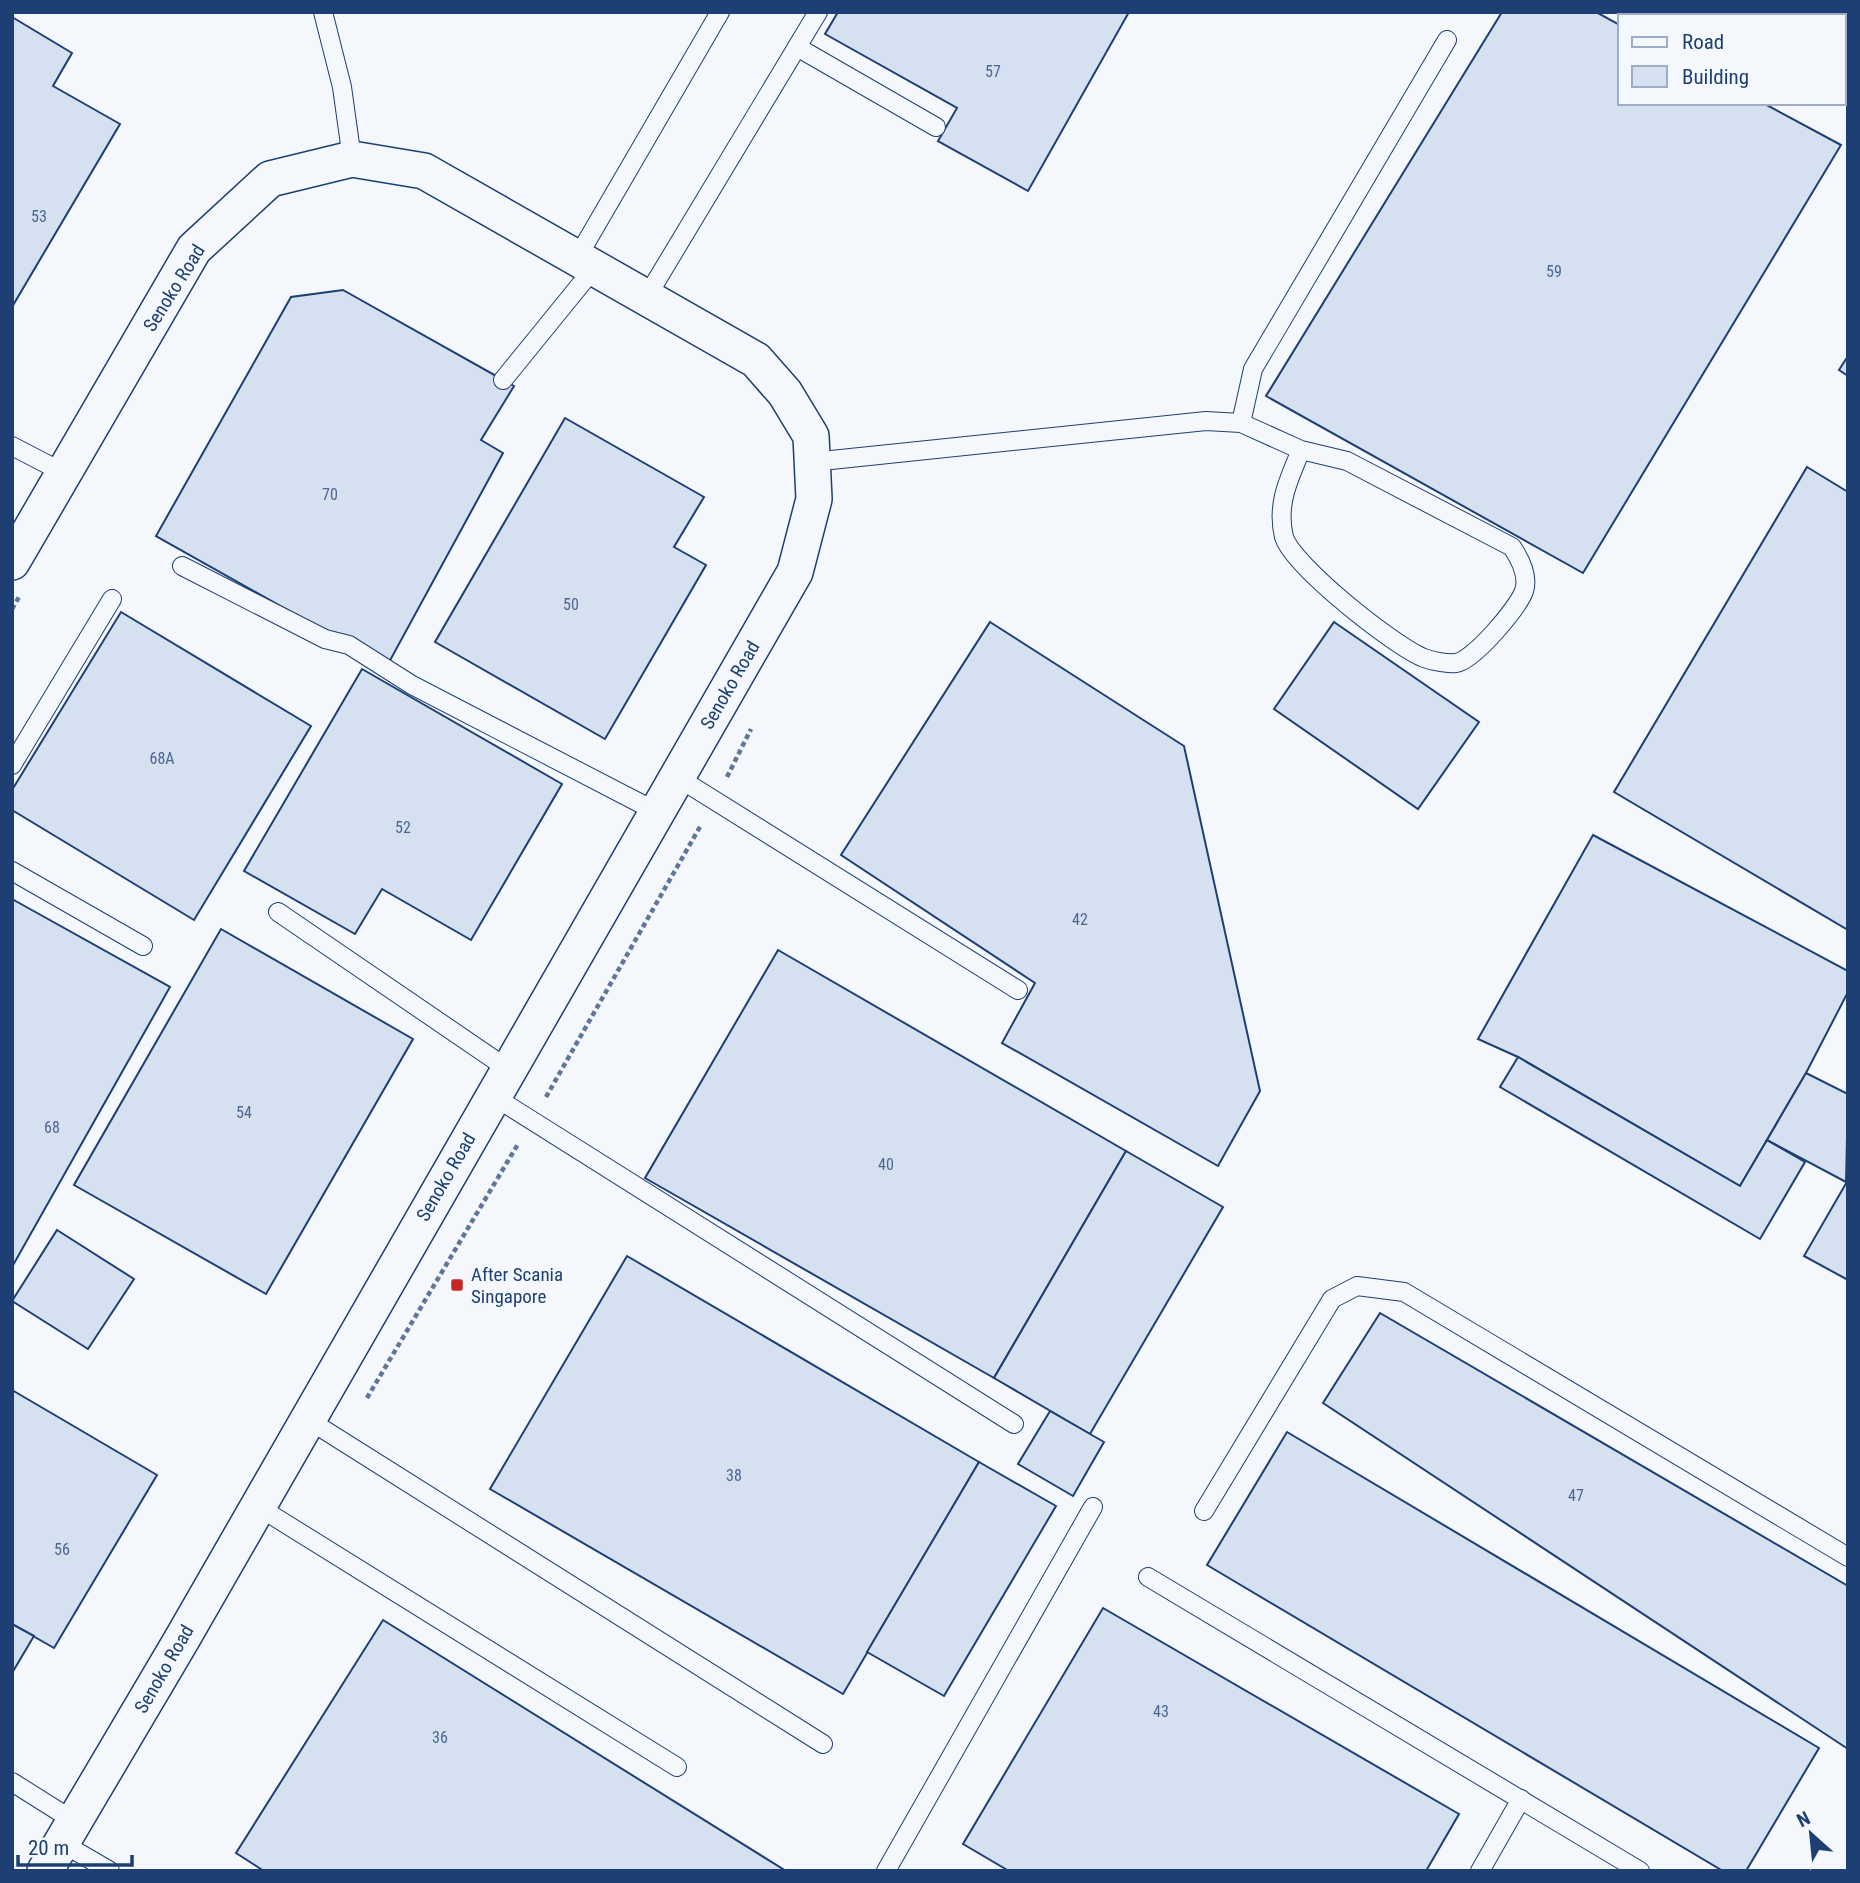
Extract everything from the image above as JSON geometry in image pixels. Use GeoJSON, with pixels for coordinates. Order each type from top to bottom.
{"type":"FeatureCollection","features":[{"type":"Feature","properties":{"kind":"street","name":"Senoko Road"},"geometry":{"type":"LineString","coordinates":[[19,574],[64,473],[194,249],[270,179],[352,159],[424,171],[756,360],[786,393],[811,436],[814,499],[795,572],[60,1845]]}},
{"type":"Feature","properties":{"kind":"lane"},"geometry":{"type":"LineString","coordinates":[[323,12],[342,87],[352,159]]}},
{"type":"Feature","properties":{"kind":"lane"},"geometry":{"type":"LineString","coordinates":[[503,380],[585,263],[720,12]]}},
{"type":"Feature","properties":{"kind":"lane"},"geometry":{"type":"LineString","coordinates":[[646,298],[818,12]]}},
{"type":"Feature","properties":{"kind":"lane"},"geometry":{"type":"LineString","coordinates":[[1241,423],[1253,369],[1447,40]]}},
{"type":"Feature","properties":{"kind":"lane"},"geometry":{"type":"LineString","coordinates":[[797,47],[936,127]]}},
{"type":"Feature","properties":{"kind":"lane"},"geometry":{"type":"LineString","coordinates":[[812,462],[1206,421],[1241,423],[1301,450],[1348,461],[1512,547],[1522,562],[1525,589],[1518,603],[1472,656],[1456,663],[1426,659],[1397,644],[1307,569],[1285,539],[1280,502],[1301,450]]}},
{"type":"Feature","properties":{"kind":"lane"},"geometry":{"type":"LineString","coordinates":[[12,446],[64,473]]}},
{"type":"Feature","properties":{"kind":"lane"},"geometry":{"type":"LineString","coordinates":[[182,566],[325,639],[349,645],[412,685],[657,812]]}},
{"type":"Feature","properties":{"kind":"lane"},"geometry":{"type":"LineString","coordinates":[[12,765],[112,599]]}},
{"type":"Feature","properties":{"kind":"lane"},"geometry":{"type":"LineString","coordinates":[[677,776],[1018,990]]}},
{"type":"Feature","properties":{"kind":"lane"},"geometry":{"type":"LineString","coordinates":[[12,871],[143,946]]}},
{"type":"Feature","properties":{"kind":"lane"},"geometry":{"type":"LineString","coordinates":[[278,912],[501,1082],[533,1120],[1014,1424]]}},
{"type":"Feature","properties":{"kind":"lane"},"geometry":{"type":"LineString","coordinates":[[1204,1511],[1332,1299],[1357,1286],[1404,1292],[1848,1557]]}},
{"type":"Feature","properties":{"kind":"lane"},"geometry":{"type":"LineString","coordinates":[[307,1419],[823,1744]]}},
{"type":"Feature","properties":{"kind":"lane"},"geometry":{"type":"LineString","coordinates":[[257,1506],[677,1768]]}},
{"type":"Feature","properties":{"kind":"lane"},"geometry":{"type":"LineString","coordinates":[[886,1871],[1093,1507]]}},
{"type":"Feature","properties":{"kind":"lane"},"geometry":{"type":"LineString","coordinates":[[1148,1577],[1640,1871]]}},
{"type":"Feature","properties":{"kind":"lane"},"geometry":{"type":"LineString","coordinates":[[12,1782],[60,1845],[110,1871]]}},
{"type":"Feature","properties":{"kind":"lane"},"geometry":{"type":"LineString","coordinates":[[1480,1871],[1521,1799]]}},
{"type":"Feature","properties":{"kind":"path"},"geometry":{"type":"LineString","coordinates":[[12,609],[19,574]]}},
{"type":"Feature","properties":{"kind":"path"},"geometry":{"type":"LineString","coordinates":[[341,1441],[533,1120],[715,800]]}},
{"type":"Feature","properties":{"kind":"shaded area"},"geometry":{"type":"Polygon","coordinates":[[[1718,12],[1848,12],[1848,84],[1846,14],[1718,12]]]}},
{"type":"Feature","properties":{"kind":"building"},"geometry":{"type":"Polygon","coordinates":[[[838,12],[1129,12],[1028,191],[938,141],[957,108],[825,34],[838,12]]]}},
{"type":"Feature","properties":{"kind":"building"},"geometry":{"type":"Polygon","coordinates":[[[1502,12],[1596,12],[1618,24],[1618,105],[1767,105],[1841,145],[1583,573],[1266,396],[1502,12]]]}},
{"type":"Feature","properties":{"kind":"building"},"geometry":{"type":"Polygon","coordinates":[[[12,17],[72,53],[53,86],[120,124],[12,307],[12,17]]]}},
{"type":"Feature","properties":{"kind":"building"},"geometry":{"type":"Polygon","coordinates":[[[343,290],[514,386],[481,440],[503,453],[387,666],[156,536],[291,297],[343,290]]]}},
{"type":"Feature","properties":{"kind":"building"},"geometry":{"type":"Polygon","coordinates":[[[1848,356],[1848,376],[1839,370],[1848,356]]]}},
{"type":"Feature","properties":{"kind":"building"},"geometry":{"type":"Polygon","coordinates":[[[565,418],[704,497],[674,547],[706,565],[605,739],[435,642],[565,418]]]}},
{"type":"Feature","properties":{"kind":"building"},"geometry":{"type":"Polygon","coordinates":[[[1807,467],[1848,492],[1848,930],[1614,792],[1807,467]]]}},
{"type":"Feature","properties":{"kind":"building"},"geometry":{"type":"Polygon","coordinates":[[[121,612],[311,726],[194,920],[12,810],[12,790],[121,612]]]}},
{"type":"Feature","properties":{"kind":"building"},"geometry":{"type":"Polygon","coordinates":[[[990,622],[1184,746],[1260,1091],[1218,1166],[1002,1043],[1035,983],[841,855],[990,622]]]}},
{"type":"Feature","properties":{"kind":"building"},"geometry":{"type":"Polygon","coordinates":[[[1334,622],[1479,722],[1418,809],[1274,709],[1334,622]]]}},
{"type":"Feature","properties":{"kind":"building"},"geometry":{"type":"Polygon","coordinates":[[[362,669],[562,784],[471,940],[382,889],[355,934],[244,871],[362,669]]]}},
{"type":"Feature","properties":{"kind":"building"},"geometry":{"type":"Polygon","coordinates":[[[1593,835],[1848,971],[1848,992],[1806,1073],[1740,1186],[1518,1057],[1478,1039],[1593,835]]]}},
{"type":"Feature","properties":{"kind":"building"},"geometry":{"type":"Polygon","coordinates":[[[12,899],[170,987],[12,1267],[12,899]]]}},
{"type":"Feature","properties":{"kind":"building"},"geometry":{"type":"Polygon","coordinates":[[[221,929],[413,1039],[266,1294],[74,1185],[221,929]]]}},
{"type":"Feature","properties":{"kind":"building"},"geometry":{"type":"Polygon","coordinates":[[[778,950],[1126,1151],[994,1378],[645,1178],[778,950]]]}},
{"type":"Feature","properties":{"kind":"building"},"geometry":{"type":"Polygon","coordinates":[[[1518,1057],[1740,1186],[1767,1140],[1805,1162],[1760,1239],[1500,1087],[1518,1057]]]}},
{"type":"Feature","properties":{"kind":"building"},"geometry":{"type":"Polygon","coordinates":[[[1806,1073],[1848,1094],[1846,1182],[1767,1140],[1806,1073]]]}},
{"type":"Feature","properties":{"kind":"building"},"geometry":{"type":"Polygon","coordinates":[[[1126,1151],[1223,1207],[1090,1434],[994,1378],[1126,1151]]]}},
{"type":"Feature","properties":{"kind":"building"},"geometry":{"type":"Polygon","coordinates":[[[1848,1180],[1848,1280],[1804,1256],[1848,1180]]]}},
{"type":"Feature","properties":{"kind":"building"},"geometry":{"type":"Polygon","coordinates":[[[57,1230],[134,1279],[88,1349],[12,1301],[57,1230]]]}},
{"type":"Feature","properties":{"kind":"building"},"geometry":{"type":"Polygon","coordinates":[[[627,1256],[979,1462],[843,1694],[490,1489],[627,1256]]]}},
{"type":"Feature","properties":{"kind":"building"},"geometry":{"type":"Polygon","coordinates":[[[1380,1313],[1848,1586],[1848,1749],[1323,1403],[1380,1313]]]}},
{"type":"Feature","properties":{"kind":"building"},"geometry":{"type":"Polygon","coordinates":[[[12,1390],[157,1475],[54,1648],[12,1624],[12,1390]]]}},
{"type":"Feature","properties":{"kind":"building"},"geometry":{"type":"Polygon","coordinates":[[[1050,1411],[1104,1442],[1073,1496],[1018,1464],[1050,1411]]]}},
{"type":"Feature","properties":{"kind":"building"},"geometry":{"type":"Polygon","coordinates":[[[1287,1432],[1819,1748],[1746,1871],[1723,1871],[1207,1565],[1287,1432]]]}},
{"type":"Feature","properties":{"kind":"building"},"geometry":{"type":"Polygon","coordinates":[[[979,1462],[1056,1506],[944,1696],[867,1652],[979,1462]]]}},
{"type":"Feature","properties":{"kind":"building"},"geometry":{"type":"Polygon","coordinates":[[[1103,1608],[1459,1814],[1426,1871],[1009,1871],[963,1844],[1103,1608]]]}},
{"type":"Feature","properties":{"kind":"building"},"geometry":{"type":"Polygon","coordinates":[[[383,1620],[786,1871],[264,1871],[236,1853],[383,1620]]]}},
{"type":"Feature","properties":{"kind":"building"},"geometry":{"type":"Polygon","coordinates":[[[12,1624],[34,1636],[12,1673],[12,1624]]]}},
{"type":"Feature","properties":{"kind":"place","name":"After Scania Singapore"},"geometry":{"type":"Point","coordinates":[457,1285]}}]}
